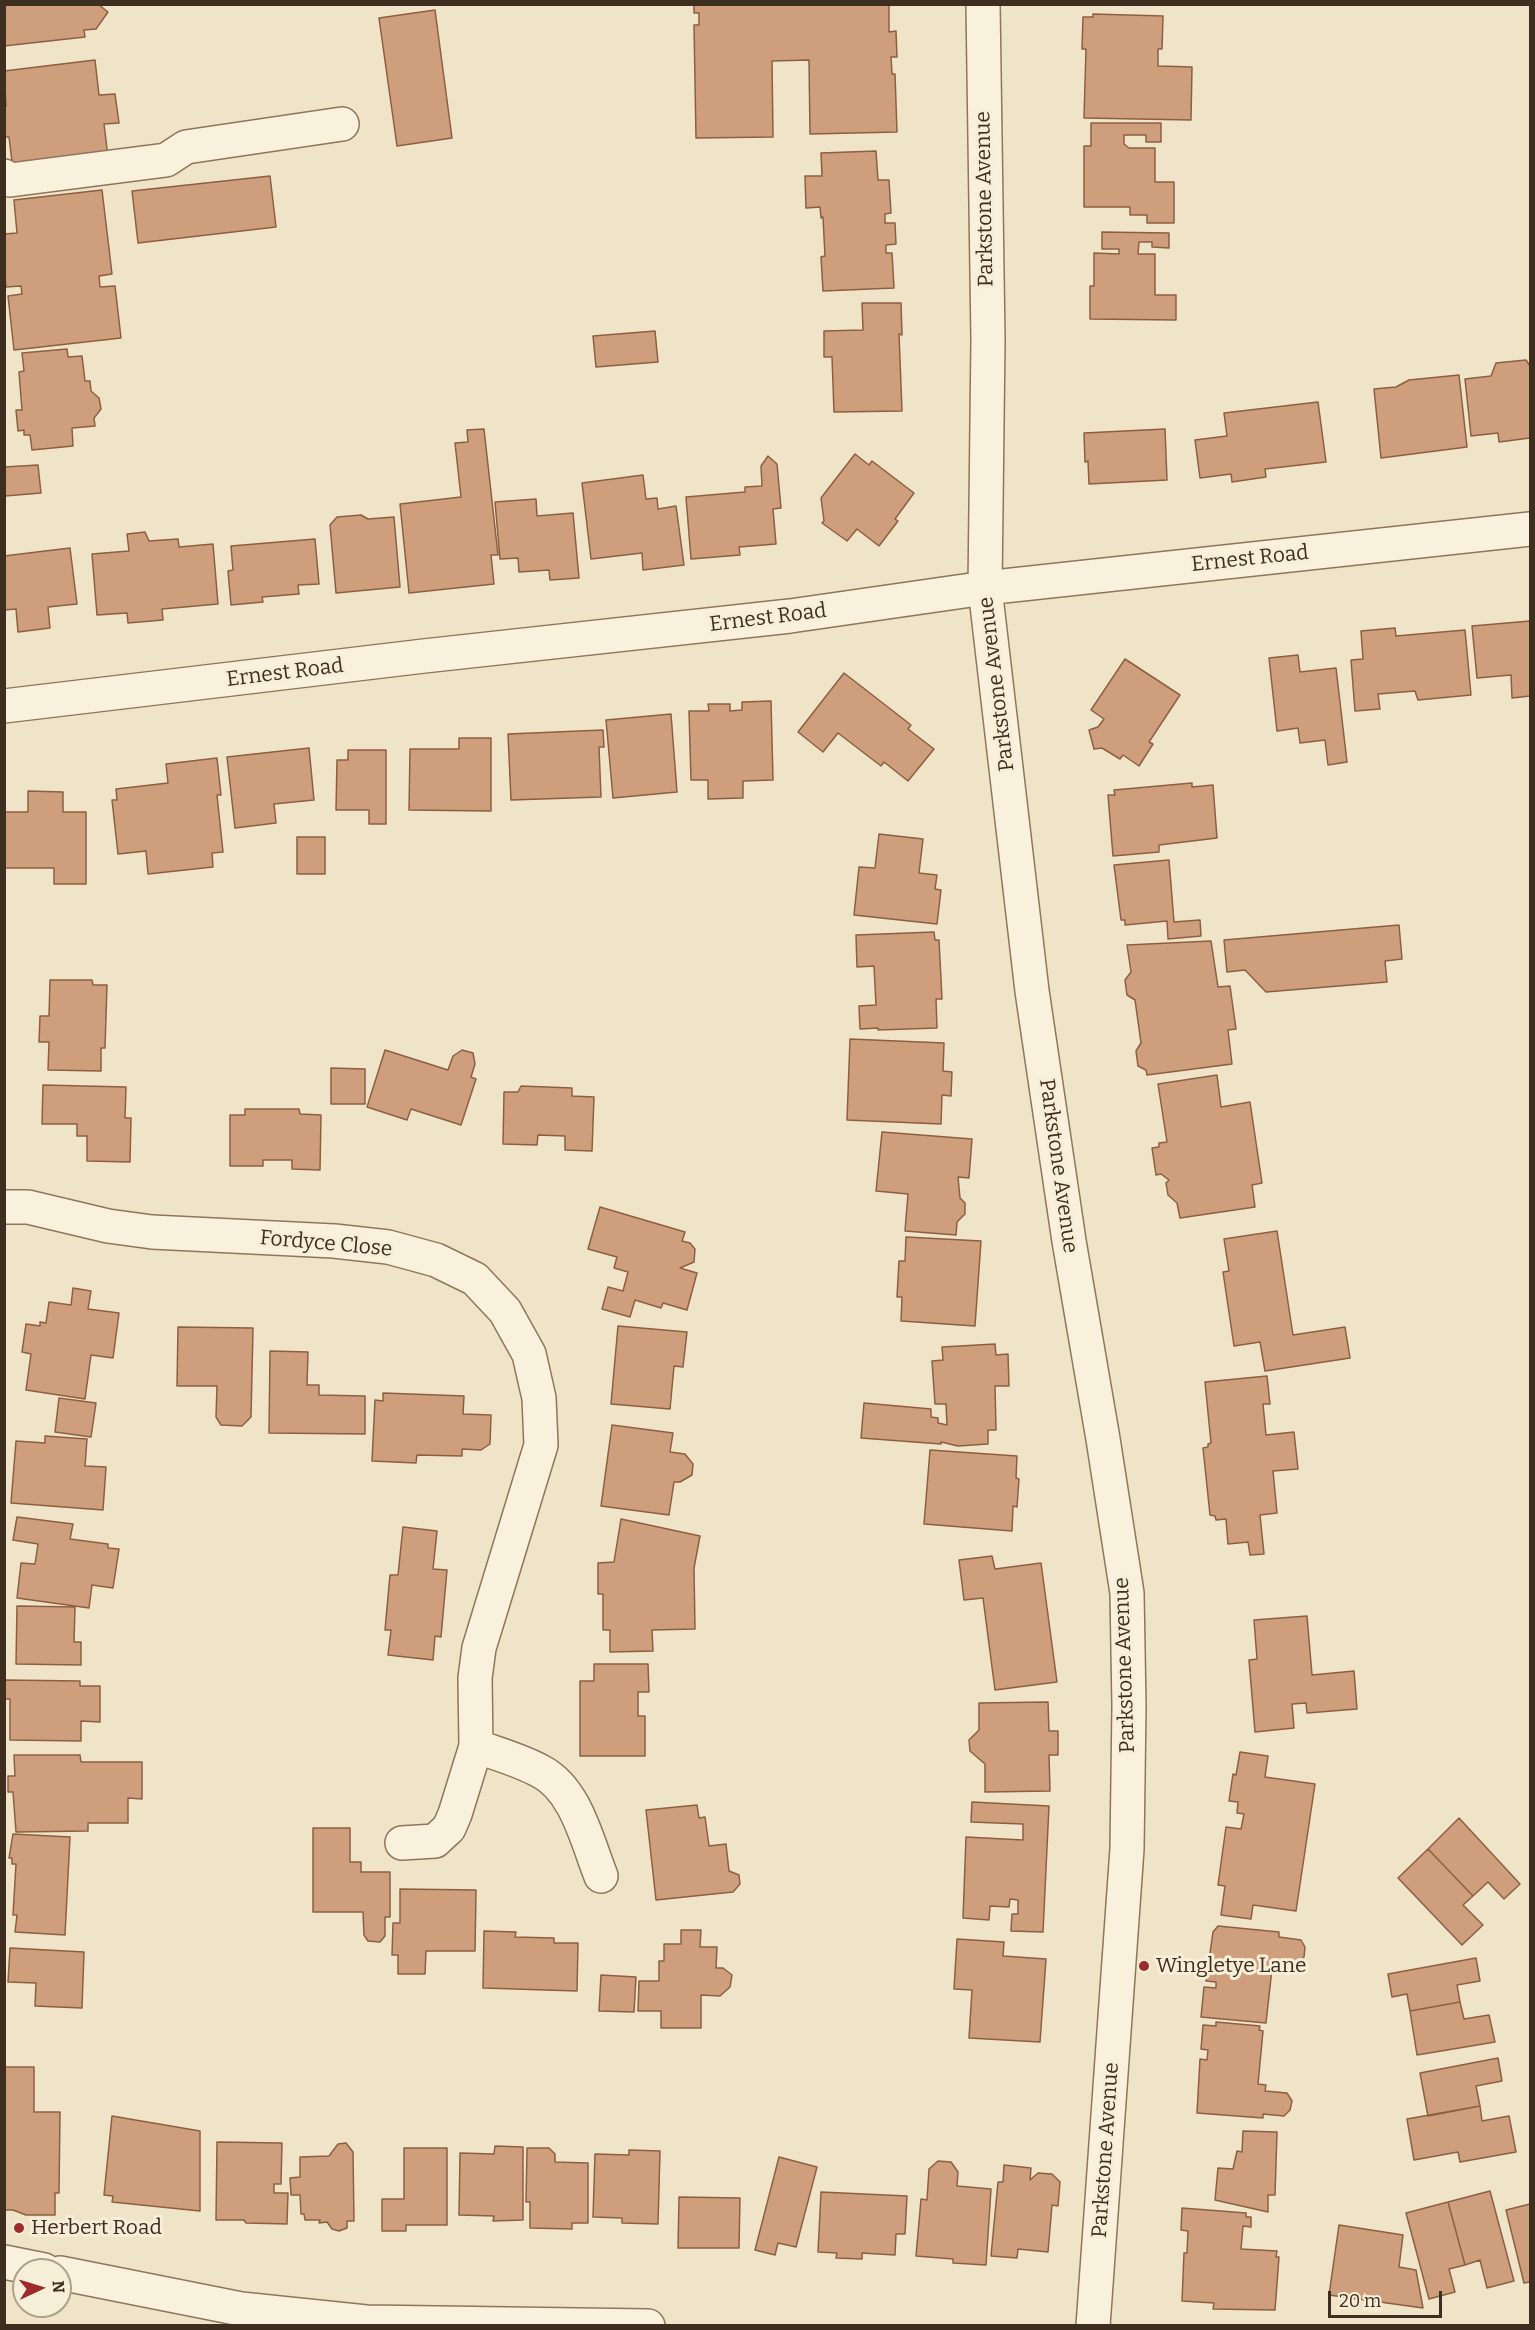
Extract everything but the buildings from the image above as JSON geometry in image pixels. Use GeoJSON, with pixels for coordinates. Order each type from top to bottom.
{"type":"FeatureCollection","features":[{"type":"Feature","properties":{"kind":"street","name":"Parkstone Avenue"},"geometry":{"type":"LineString","coordinates":[[983,4],[987,340],[985,588],[1032,991],[1069,1241],[1103,1439],[1126,1593],[1129,1706],[1127,1849],[1093,2325]]}},
{"type":"Feature","properties":{"kind":"street"},"geometry":{"type":"LineString","coordinates":[[4,176],[10,180],[166,160],[186,147],[342,124]]}},
{"type":"Feature","properties":{"kind":"street","name":"Ernest Road"},"geometry":{"type":"LineString","coordinates":[[4,706],[424,656],[790,616],[985,588],[1530,529]]}},
{"type":"Feature","properties":{"kind":"street","name":"Fordyce Close"},"geometry":{"type":"LineString","coordinates":[[4,1207],[28,1207],[108,1226],[152,1232],[334,1241],[388,1247],[436,1260],[475,1279],[506,1311],[529,1354],[539,1398],[541,1445],[479,1648],[475,1678],[476,1746],[456,1814],[449,1828],[435,1841],[402,1843]]}},
{"type":"Feature","properties":{"kind":"street"},"geometry":{"type":"LineString","coordinates":[[476,1746],[541,1771],[557,1783],[573,1806],[601,1876]]}},
{"type":"Feature","properties":{"kind":"street"},"geometry":{"type":"LineString","coordinates":[[72,2275],[241,2309],[366,2322],[648,2325]]}},
{"type":"Feature","properties":{"kind":"place","name":"Wingletye Lane"},"geometry":{"type":"Point","coordinates":[1144,1966]}},
{"type":"Feature","properties":{"kind":"place","name":"Herbert Road"},"geometry":{"type":"Point","coordinates":[19,2228]}}]}
